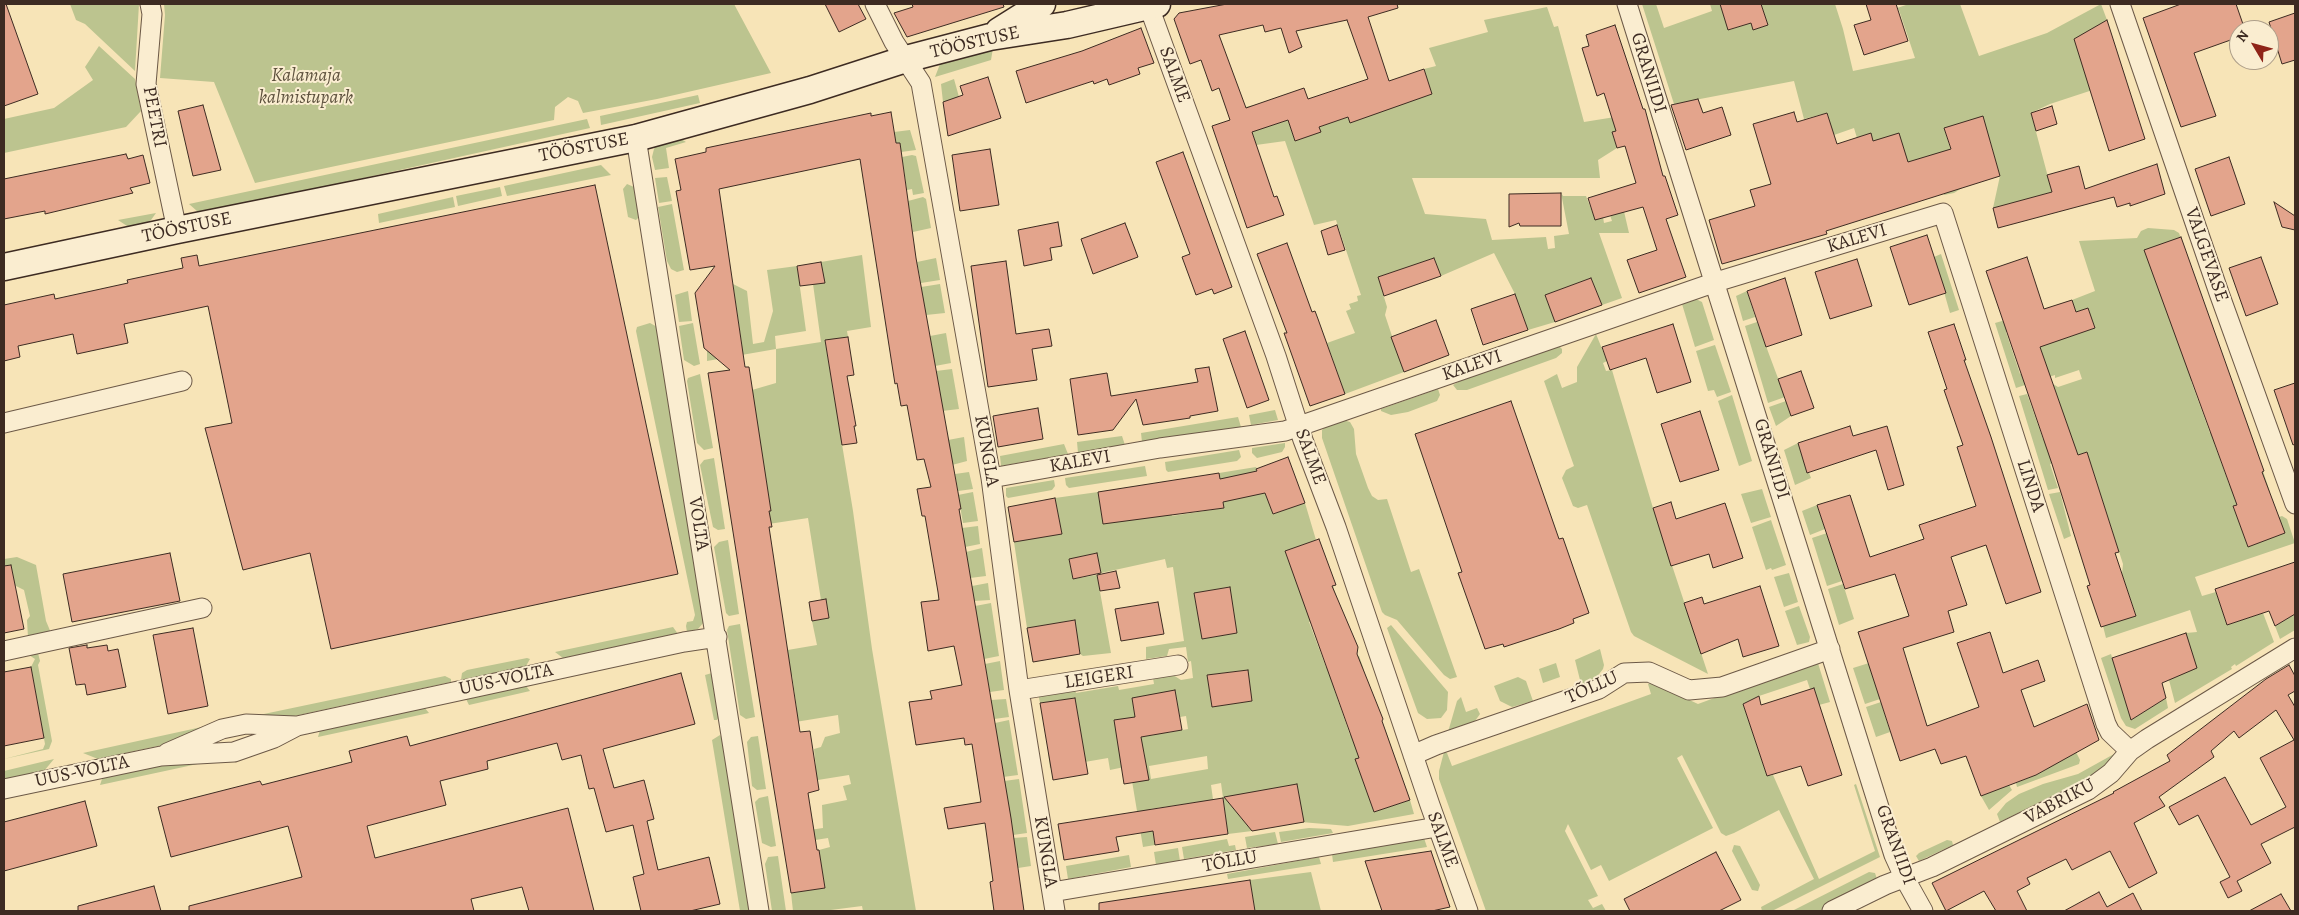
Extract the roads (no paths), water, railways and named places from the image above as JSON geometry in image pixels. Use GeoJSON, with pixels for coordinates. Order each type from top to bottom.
{"type":"FeatureCollection","features":[{"type":"Feature","properties":{"kind":"street","name":"PEETRI"},"geometry":{"type":"LineString","coordinates":[[150,4],[152,14],[146,84],[177,230]]}},
{"type":"Feature","properties":{"kind":"street","name":"KUNGLA"},"geometry":{"type":"LineString","coordinates":[[875,4],[894,42],[921,83],[991,478],[1019,690],[1055,911]]}},
{"type":"Feature","properties":{"kind":"street"},"geometry":{"type":"LineString","coordinates":[[990,37],[1042,4]]}},
{"type":"Feature","properties":{"kind":"street","name":"TÖÖSTUSE"},"geometry":{"type":"LineString","coordinates":[[4,267],[177,230],[636,138],[810,90],[906,59],[990,37],[1062,14],[1152,4]]}},
{"type":"Feature","properties":{"kind":"street","name":"SALME"},"geometry":{"type":"LineString","coordinates":[[1152,4],[1336,527],[1437,827],[1468,911]]}},
{"type":"Feature","properties":{"kind":"street","name":"GRANIIDI"},"geometry":{"type":"LineString","coordinates":[[1627,4],[1656,100],[1716,282],[1894,855],[1923,911]]}},
{"type":"Feature","properties":{"kind":"street","name":"VALGEVASE"},"geometry":{"type":"LineString","coordinates":[[2120,4],[2222,302],[2295,504]]}},
{"type":"Feature","properties":{"kind":"street","name":"VOLTA"},"geometry":{"type":"LineString","coordinates":[[636,138],[717,637],[759,911]]}},
{"type":"Feature","properties":{"kind":"street","name":"KALEVI"},"geometry":{"type":"LineString","coordinates":[[991,478],[1160,448],[1284,431],[1716,282],[1943,213]]}},
{"type":"Feature","properties":{"kind":"street","name":"LINDA"},"geometry":{"type":"LineString","coordinates":[[1943,213],[2106,724],[2110,732],[2130,751]]}},
{"type":"Feature","properties":{"kind":"street"},"geometry":{"type":"LineString","coordinates":[[4,422],[182,382]]}},
{"type":"Feature","properties":{"kind":"street"},"geometry":{"type":"LineString","coordinates":[[4,651],[202,608]]}},
{"type":"Feature","properties":{"kind":"street","name":"UUS-VOLTA"},"geometry":{"type":"LineString","coordinates":[[4,789],[161,756],[222,729],[246,724],[296,726],[684,642],[717,637]]}},
{"type":"Feature","properties":{"kind":"street","name":"VABRIKU"},"geometry":{"type":"LineString","coordinates":[[1832,911],[1904,877],[1932,867],[2088,790],[2111,773],[2130,751],[2147,739],[2295,648]]}},
{"type":"Feature","properties":{"kind":"street","name":"TÕLLU"},"geometry":{"type":"LineString","coordinates":[[1413,755],[1600,689],[1624,673],[1649,672],[1689,690],[1722,687],[1830,650]]}},
{"type":"Feature","properties":{"kind":"street","name":"LEIGERI"},"geometry":{"type":"LineString","coordinates":[[1019,690],[1178,665]]}},
{"type":"Feature","properties":{"kind":"street","name":"TÕLLU"},"geometry":{"type":"LineString","coordinates":[[1052,892],[1437,827]]}},
{"type":"Feature","properties":{"kind":"park label","name":"Kalamaja kalmistupark"},"geometry":{"type":"Point","coordinates":[306,87]}}]}
